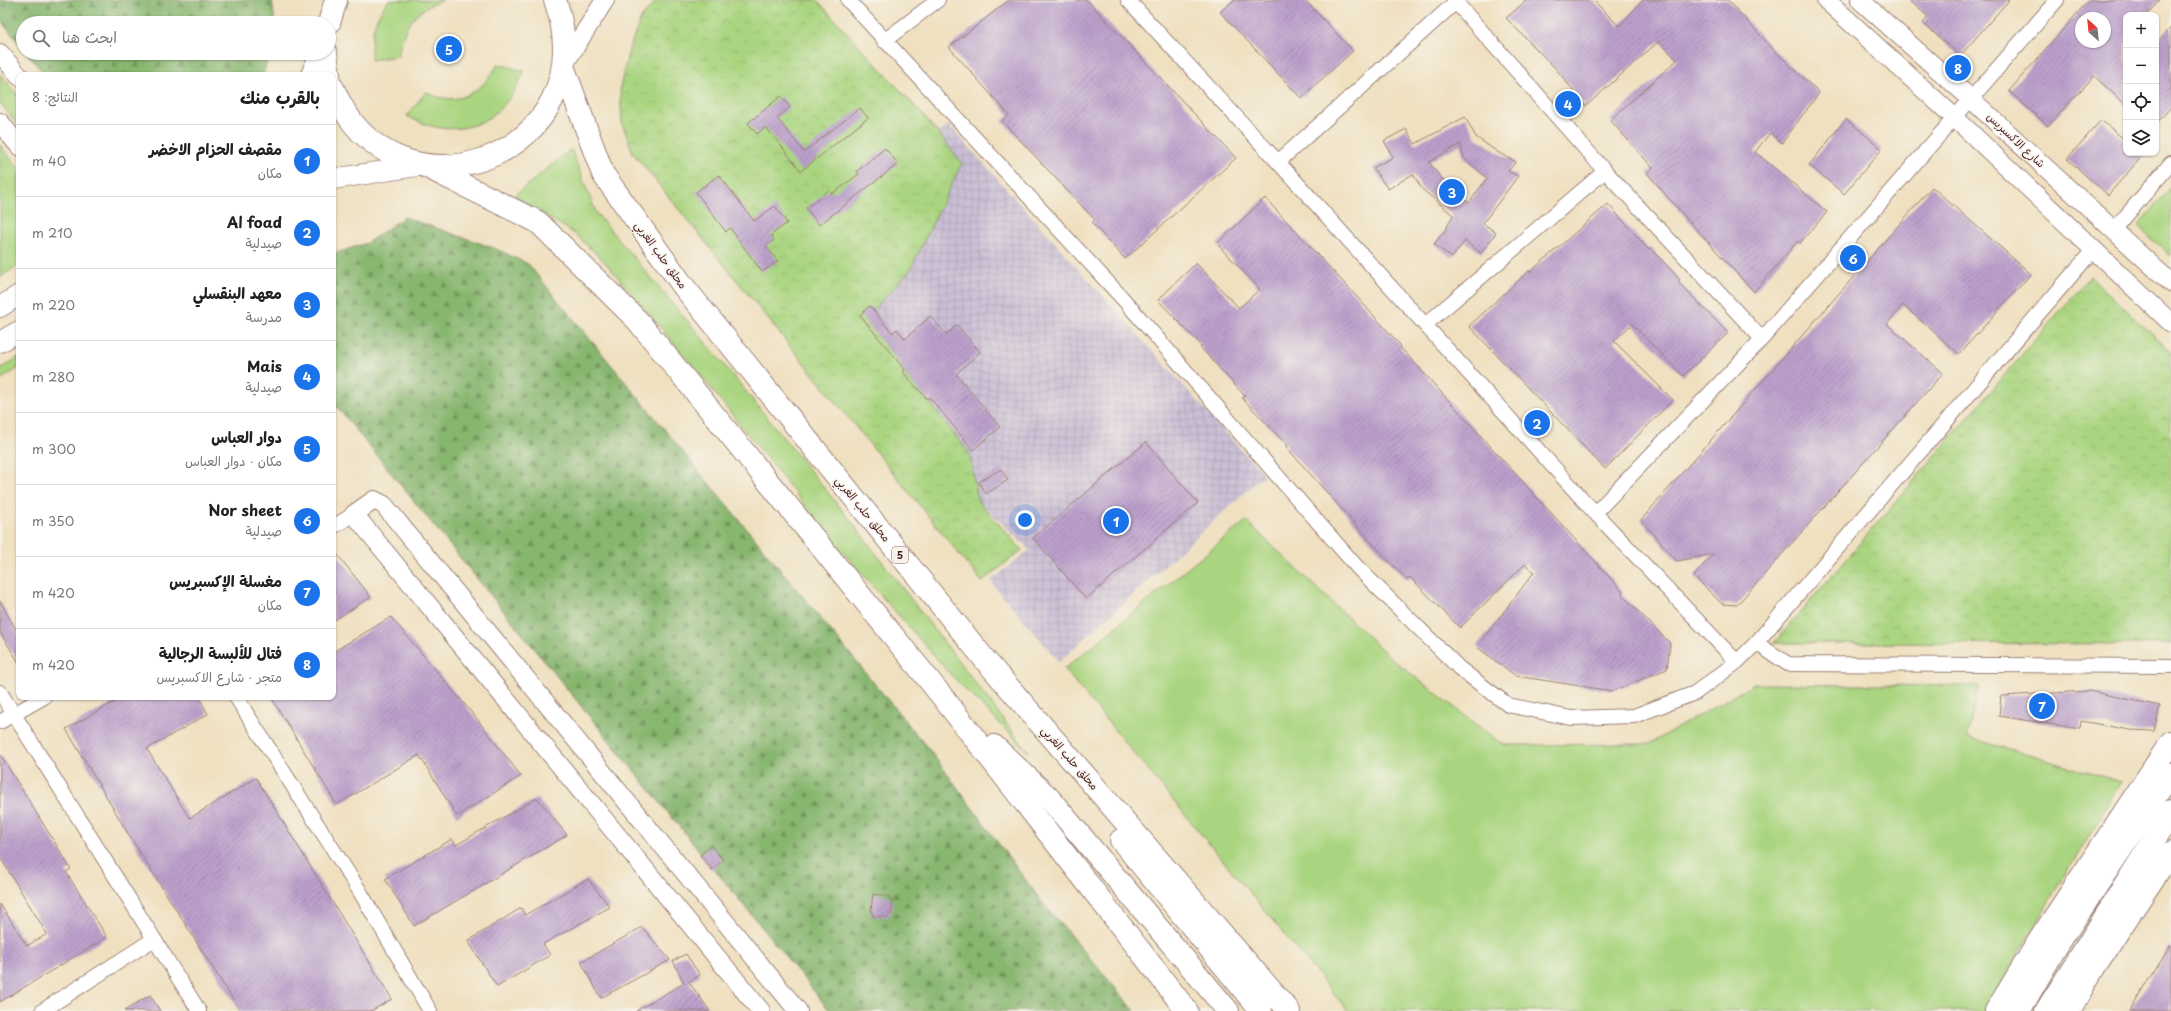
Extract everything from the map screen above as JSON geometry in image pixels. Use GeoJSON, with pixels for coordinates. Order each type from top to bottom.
{"type":"FeatureCollection","features":[{"type":"Feature","properties":{"kind":"main road"},"geometry":{"type":"LineString","coordinates":[[319,0],[322,16]]}},
{"type":"Feature","properties":{"kind":"main road"},"geometry":{"type":"LineString","coordinates":[[331,16],[336,0]]}},
{"type":"Feature","properties":{"kind":"main road"},"geometry":{"type":"LineString","coordinates":[[336,179],[423,165],[447,166],[470,164],[493,157],[514,145],[532,129],[546,110],[557,89],[563,66],[565,42],[561,18],[555,0]]}},
{"type":"Feature","properties":{"kind":"main road"},"geometry":{"type":"LineString","coordinates":[[311,72],[317,60]]}},
{"type":"Feature","properties":{"kind":"main road"},"geometry":{"type":"LineString","coordinates":[[327,60],[329,72]]}},
{"type":"Feature","properties":{"kind":"main road","name":"محلق حلب الغربي"},"geometry":{"type":"LineString","coordinates":[[563,66],[603,174],[684,287],[986,661],[1289,1011]]}},
{"type":"Feature","properties":{"kind":"main road"},"geometry":{"type":"LineString","coordinates":[[336,95],[351,121],[365,136],[383,149],[402,159],[423,165],[538,222],[638,321],[941,695],[1187,1011]]}},
{"type":"Feature","properties":{"kind":"main road"},"geometry":{"type":"LineString","coordinates":[[0,307],[16,297]]}},
{"type":"Feature","properties":{"kind":"main road"},"geometry":{"type":"LineString","coordinates":[[0,342],[16,332]]}},
{"type":"Feature","properties":{"kind":"main road"},"geometry":{"type":"LineString","coordinates":[[986,661],[1074,782],[1261,1011]]}},
{"type":"Feature","properties":{"kind":"main road"},"geometry":{"type":"LineString","coordinates":[[941,695],[1049,798],[1228,1011]]}},
{"type":"Feature","properties":{"kind":"main road"},"geometry":{"type":"LineString","coordinates":[[2018,1011],[2048,943],[2171,742]]}},
{"type":"Feature","properties":{"kind":"main road"},"geometry":{"type":"LineString","coordinates":[[1996,1011],[2048,943],[2171,774]]}},
{"type":"Feature","properties":{"kind":"main road"},"geometry":{"type":"LineString","coordinates":[[2069,1011],[2085,965],[2171,812]]}},
{"type":"Feature","properties":{"kind":"main road"},"geometry":{"type":"LineString","coordinates":[[2046,1011],[2085,965],[2171,852]]}},
{"type":"Feature","properties":{"kind":"street"},"geometry":{"type":"LineString","coordinates":[[563,66],[605,0]]}},
{"type":"Feature","properties":{"kind":"street"},"geometry":{"type":"LineString","coordinates":[[848,0],[884,41],[1124,300],[1357,567],[1459,668],[1508,705],[1571,718],[1634,716],[1695,693],[1737,662],[1756,643],[2094,249]]}},
{"type":"Feature","properties":{"kind":"street"},"geometry":{"type":"LineString","coordinates":[[884,41],[938,0]]}},
{"type":"Feature","properties":{"kind":"street"},"geometry":{"type":"LineString","coordinates":[[1128,0],[1278,162],[1595,513],[1737,662]]}},
{"type":"Feature","properties":{"kind":"street"},"geometry":{"type":"LineString","coordinates":[[1826,0],[1955,118],[2171,323]]}},
{"type":"Feature","properties":{"kind":"street","name":"شارع الاكسبريس"},"geometry":{"type":"LineString","coordinates":[[1860,0],[1971,99],[2171,283]]}},
{"type":"Feature","properties":{"kind":"street"},"geometry":{"type":"LineString","coordinates":[[1595,513],[1762,339],[2057,0]]}},
{"type":"Feature","properties":{"kind":"street"},"geometry":{"type":"LineString","coordinates":[[1278,162],[1456,1],[1605,171],[1762,339]]}},
{"type":"Feature","properties":{"kind":"street"},"geometry":{"type":"LineString","coordinates":[[0,53],[16,72]]}},
{"type":"Feature","properties":{"kind":"street"},"geometry":{"type":"LineString","coordinates":[[0,122],[16,142]]}},
{"type":"Feature","properties":{"kind":"street"},"geometry":{"type":"LineString","coordinates":[[2114,230],[2171,164]]}},
{"type":"Feature","properties":{"kind":"street"},"geometry":{"type":"LineString","coordinates":[[1425,325],[1605,171]]}},
{"type":"Feature","properties":{"kind":"street"},"geometry":{"type":"LineString","coordinates":[[336,525],[354,514],[365,504],[374,500],[384,504],[798,1011]]}},
{"type":"Feature","properties":{"kind":"street"},"geometry":{"type":"LineString","coordinates":[[354,514],[761,1011]]}},
{"type":"Feature","properties":{"kind":"street"},"geometry":{"type":"LineString","coordinates":[[1756,643],[1788,664],[2171,666]]}},
{"type":"Feature","properties":{"kind":"street"},"geometry":{"type":"LineString","coordinates":[[0,692],[199,1011]]}},
{"type":"Feature","properties":{"kind":"street"},"geometry":{"type":"LineString","coordinates":[[0,722],[39,700]]}},
{"type":"Feature","properties":{"kind":"street"},"geometry":{"type":"LineString","coordinates":[[238,700],[359,890],[430,1011]]}},
{"type":"Feature","properties":{"kind":"street"},"geometry":{"type":"LineString","coordinates":[[42,1011],[154,939]]}},
{"type":"Feature","properties":{"kind":"shaded area"},"geometry":{"type":"Polygon","coordinates":[[[949,125],[1264,475],[1059,662],[990,581],[1030,550],[978,501],[969,453],[927,399],[901,370],[753,282],[949,125]]]}},
{"type":"Feature","properties":{"kind":"green space"},"geometry":{"type":"Polygon","coordinates":[[[0,0],[272,0],[274,16],[16,16],[16,39],[0,20],[0,0]]]}},
{"type":"Feature","properties":{"kind":"green space"},"geometry":{"type":"Polygon","coordinates":[[[389,0],[443,0],[424,9],[412,20],[403,36],[398,56],[371,60],[371,43],[374,28],[379,15],[389,0]]]}},
{"type":"Feature","properties":{"kind":"green space"},"geometry":{"type":"Polygon","coordinates":[[[657,0],[817,0],[923,115],[962,163],[909,272],[868,315],[907,362],[901,370],[927,399],[969,453],[978,501],[1022,550],[982,582],[633,153],[622,123],[620,88],[629,50],[641,18],[657,0]]]}},
{"type":"Feature","properties":{"kind":"green space"},"geometry":{"type":"Polygon","coordinates":[[[33,60],[267,60],[264,72],[43,72],[33,60]]]}},
{"type":"Feature","properties":{"kind":"green space"},"geometry":{"type":"Polygon","coordinates":[[[498,64],[524,71],[515,89],[504,104],[491,116],[477,124],[461,128],[444,128],[426,124],[407,116],[426,92],[448,99],[459,98],[477,90],[492,74],[498,64]]]}},
{"type":"Feature","properties":{"kind":"green space"},"geometry":{"type":"Polygon","coordinates":[[[0,74],[16,93],[16,122],[0,103],[0,74]]]}},
{"type":"Feature","properties":{"kind":"green space"},"geometry":{"type":"Polygon","coordinates":[[[0,145],[16,165],[16,267],[0,277],[0,145]]]}},
{"type":"Feature","properties":{"kind":"green space"},"geometry":{"type":"Polygon","coordinates":[[[571,149],[596,213],[712,350],[851,521],[1029,753],[951,675],[835,543],[688,360],[605,262],[575,234],[514,196],[571,149]]]}},
{"type":"Feature","properties":{"kind":"green space"},"geometry":{"type":"Polygon","coordinates":[[[2171,188],[2171,256],[2138,226],[2171,188]]]}},
{"type":"Feature","properties":{"kind":"green space"},"geometry":{"type":"Polygon","coordinates":[[[404,217],[494,248],[528,264],[931,752],[1041,901],[1135,1011],[830,1011],[336,406],[336,253],[367,243],[404,217]]]}},
{"type":"Feature","properties":{"kind":"green space"},"geometry":{"type":"Polygon","coordinates":[[[2090,276],[2171,352],[2171,644],[1774,643],[2090,276]]]}},
{"type":"Feature","properties":{"kind":"green space"},"geometry":{"type":"Polygon","coordinates":[[[16,359],[16,370],[0,380],[0,369],[16,359]]]}},
{"type":"Feature","properties":{"kind":"green space"},"geometry":{"type":"Polygon","coordinates":[[[1246,521],[1393,660],[1503,745],[1649,744],[1754,684],[1979,686],[1967,737],[2121,782],[1984,1011],[1348,1011],[1064,669],[1246,521]]]}},
{"type":"Feature","properties":{"kind":"building"},"geometry":{"type":"Polygon","coordinates":[[[1009,0],[1087,0],[1236,158],[1125,259],[1092,223],[1095,220],[1002,121],[1009,115],[949,47],[1009,0]]]}},
{"type":"Feature","properties":{"kind":"building"},"geometry":{"type":"Polygon","coordinates":[[[1234,0],[1305,0],[1353,51],[1301,98],[1220,12],[1234,0]]]}},
{"type":"Feature","properties":{"kind":"building"},"geometry":{"type":"Polygon","coordinates":[[[1527,0],[1593,0],[1619,26],[1643,0],[1728,0],[1772,48],[1819,93],[1782,143],[1770,133],[1755,152],[1827,212],[1800,243],[1798,241],[1754,292],[1647,173],[1653,168],[1610,120],[1677,60],[1659,41],[1586,106],[1556,69],[1506,18],[1527,0]]]}},
{"type":"Feature","properties":{"kind":"building"},"geometry":{"type":"Polygon","coordinates":[[[1909,0],[2009,0],[1960,56],[1923,23],[1928,17],[1909,0]]]}},
{"type":"Feature","properties":{"kind":"building"},"geometry":{"type":"Polygon","coordinates":[[[2089,0],[2160,0],[2149,12],[2123,12],[2123,102],[2094,76],[2048,126],[2009,91],[2075,16],[2075,48],[2111,48],[2111,12],[2078,12],[2089,0]]]}},
{"type":"Feature","properties":{"kind":"building"},"geometry":{"type":"Polygon","coordinates":[[[2171,27],[2171,107],[2159,121],[2159,48],[2159,41],[2171,27]]]}},
{"type":"Feature","properties":{"kind":"building"},"geometry":{"type":"Polygon","coordinates":[[[781,96],[790,107],[777,118],[804,152],[860,108],[868,118],[801,171],[766,127],[757,134],[748,123],[781,96]]]}},
{"type":"Feature","properties":{"kind":"building"},"geometry":{"type":"Polygon","coordinates":[[[1465,117],[1476,137],[1499,153],[1516,162],[1508,171],[1518,176],[1483,223],[1496,233],[1481,253],[1465,241],[1452,258],[1434,244],[1446,229],[1453,215],[1422,189],[1413,174],[1388,189],[1373,168],[1393,157],[1384,141],[1406,129],[1415,144],[1465,117]],[[1460,144],[1429,162],[1441,178],[1469,203],[1487,178],[1464,158],[1460,144]]]}},
{"type":"Feature","properties":{"kind":"building"},"geometry":{"type":"Polygon","coordinates":[[[1846,119],[1882,149],[1844,194],[1809,165],[1846,119]]]}},
{"type":"Feature","properties":{"kind":"building"},"geometry":{"type":"Polygon","coordinates":[[[2101,120],[2123,138],[2123,156],[2142,156],[2108,195],[2067,159],[2101,120]]]}},
{"type":"Feature","properties":{"kind":"building"},"geometry":{"type":"Polygon","coordinates":[[[885,148],[898,164],[819,225],[806,208],[829,190],[832,194],[859,174],[857,171],[885,148]]]}},
{"type":"Feature","properties":{"kind":"building"},"geometry":{"type":"Polygon","coordinates":[[[719,175],[754,221],[775,206],[787,223],[771,235],[774,240],[766,246],[778,261],[762,272],[730,228],[726,232],[696,192],[719,175]]]}},
{"type":"Feature","properties":{"kind":"building"},"geometry":{"type":"Polygon","coordinates":[[[1932,187],[2031,274],[1959,354],[1903,305],[1887,324],[1943,373],[1737,605],[1722,604],[1694,576],[1713,554],[1677,561],[1641,520],[1932,187]]]}},
{"type":"Feature","properties":{"kind":"building"},"geometry":{"type":"Polygon","coordinates":[[[1265,198],[1357,297],[1401,346],[1400,347],[1623,592],[1621,594],[1670,643],[1667,669],[1612,691],[1516,676],[1477,647],[1534,572],[1525,564],[1460,628],[1410,577],[1407,580],[1374,545],[1286,447],[1288,446],[1242,398],[1245,396],[1200,347],[1202,346],[1158,300],[1196,263],[1239,308],[1260,289],[1217,244],[1265,198]]]}},
{"type":"Feature","properties":{"kind":"building"},"geometry":{"type":"Polygon","coordinates":[[[1608,204],[1649,250],[1651,248],[1680,280],[1678,282],[1728,333],[1683,376],[1632,324],[1614,341],[1673,400],[1605,469],[1469,326],[1529,271],[1530,272],[1608,204]]]}},
{"type":"Feature","properties":{"kind":"building"},"geometry":{"type":"Polygon","coordinates":[[[870,306],[892,333],[897,329],[905,339],[930,316],[946,334],[957,325],[980,352],[956,374],[1000,427],[973,450],[929,397],[927,399],[903,372],[905,370],[860,315],[870,306]]]}},
{"type":"Feature","properties":{"kind":"building"},"geometry":{"type":"Polygon","coordinates":[[[1146,442],[1198,503],[1086,599],[1033,538],[1146,442]]]}},
{"type":"Feature","properties":{"kind":"building"},"geometry":{"type":"Polygon","coordinates":[[[1001,469],[1008,480],[986,494],[979,482],[1001,469]]]}},
{"type":"Feature","properties":{"kind":"building"},"geometry":{"type":"Polygon","coordinates":[[[336,553],[371,597],[336,619],[336,553]]]}},
{"type":"Feature","properties":{"kind":"building"},"geometry":{"type":"Polygon","coordinates":[[[0,601],[16,630],[16,658],[0,632],[0,601]]]}},
{"type":"Feature","properties":{"kind":"building"},"geometry":{"type":"Polygon","coordinates":[[[391,617],[477,719],[521,776],[457,816],[419,755],[337,805],[273,700],[336,700],[336,650],[391,617]]]}},
{"type":"Feature","properties":{"kind":"building"},"geometry":{"type":"Polygon","coordinates":[[[2089,691],[2160,706],[2154,731],[2130,730],[2081,721],[2080,729],[1999,716],[2001,696],[2089,691]]]}},
{"type":"Feature","properties":{"kind":"building"},"geometry":{"type":"Polygon","coordinates":[[[118,700],[201,700],[208,714],[147,749],[188,816],[190,818],[256,778],[392,999],[371,1011],[240,1011],[129,835],[66,729],[118,700]]]}},
{"type":"Feature","properties":{"kind":"building"},"geometry":{"type":"Polygon","coordinates":[[[0,754],[71,869],[66,872],[107,937],[0,1002],[0,904],[27,946],[47,934],[0,857],[0,754]]]}},
{"type":"Feature","properties":{"kind":"building"},"geometry":{"type":"Polygon","coordinates":[[[537,798],[567,835],[414,926],[385,879],[452,839],[456,845],[537,798]]]}},
{"type":"Feature","properties":{"kind":"building"},"geometry":{"type":"Polygon","coordinates":[[[711,846],[723,860],[712,870],[700,855],[711,846]]]}},
{"type":"Feature","properties":{"kind":"building"},"geometry":{"type":"Polygon","coordinates":[[[588,879],[610,907],[543,944],[550,955],[497,987],[468,941],[521,908],[525,915],[588,879]]]}},
{"type":"Feature","properties":{"kind":"building"},"geometry":{"type":"Polygon","coordinates":[[[873,894],[888,896],[893,903],[891,914],[887,917],[873,916],[871,910],[873,894]]]}},
{"type":"Feature","properties":{"kind":"building"},"geometry":{"type":"Polygon","coordinates":[[[642,927],[670,960],[601,998],[581,962],[642,927]]]}},
{"type":"Feature","properties":{"kind":"building"},"geometry":{"type":"Polygon","coordinates":[[[2171,945],[2171,1011],[2130,1011],[2149,980],[2171,945]]]}},
{"type":"Feature","properties":{"kind":"building"},"geometry":{"type":"Polygon","coordinates":[[[686,954],[700,975],[689,982],[710,1011],[636,1011],[684,983],[673,961],[686,954]]]}},
{"type":"Feature","properties":{"kind":"building"},"geometry":{"type":"Polygon","coordinates":[[[150,995],[160,1011],[124,1011],[150,995]]]}},
{"type":"Feature","properties":{"kind":"place","name":"دوار العباس"},"geometry":{"type":"Point","coordinates":[449,49]}},
{"type":"Feature","properties":{"kind":"place","name":"فتال للألبسة الرجالية"},"geometry":{"type":"Point","coordinates":[1958,68]}},
{"type":"Feature","properties":{"kind":"place","name":"Mais"},"geometry":{"type":"Point","coordinates":[1568,104]}},
{"type":"Feature","properties":{"kind":"place","name":"معهد البنقسلي"},"geometry":{"type":"Point","coordinates":[1452,192]}},
{"type":"Feature","properties":{"kind":"place","name":"Nor sheet"},"geometry":{"type":"Point","coordinates":[1853,258]}},
{"type":"Feature","properties":{"kind":"place","name":"Al foad"},"geometry":{"type":"Point","coordinates":[1537,423]}},
{"type":"Feature","properties":{"kind":"place","name":"مقصف الحزام الاخضر"},"geometry":{"type":"Point","coordinates":[1116,521]}},
{"type":"Feature","properties":{"kind":"place","name":"مغسلة الإكسبريس"},"geometry":{"type":"Point","coordinates":[2042,706]}}]}
